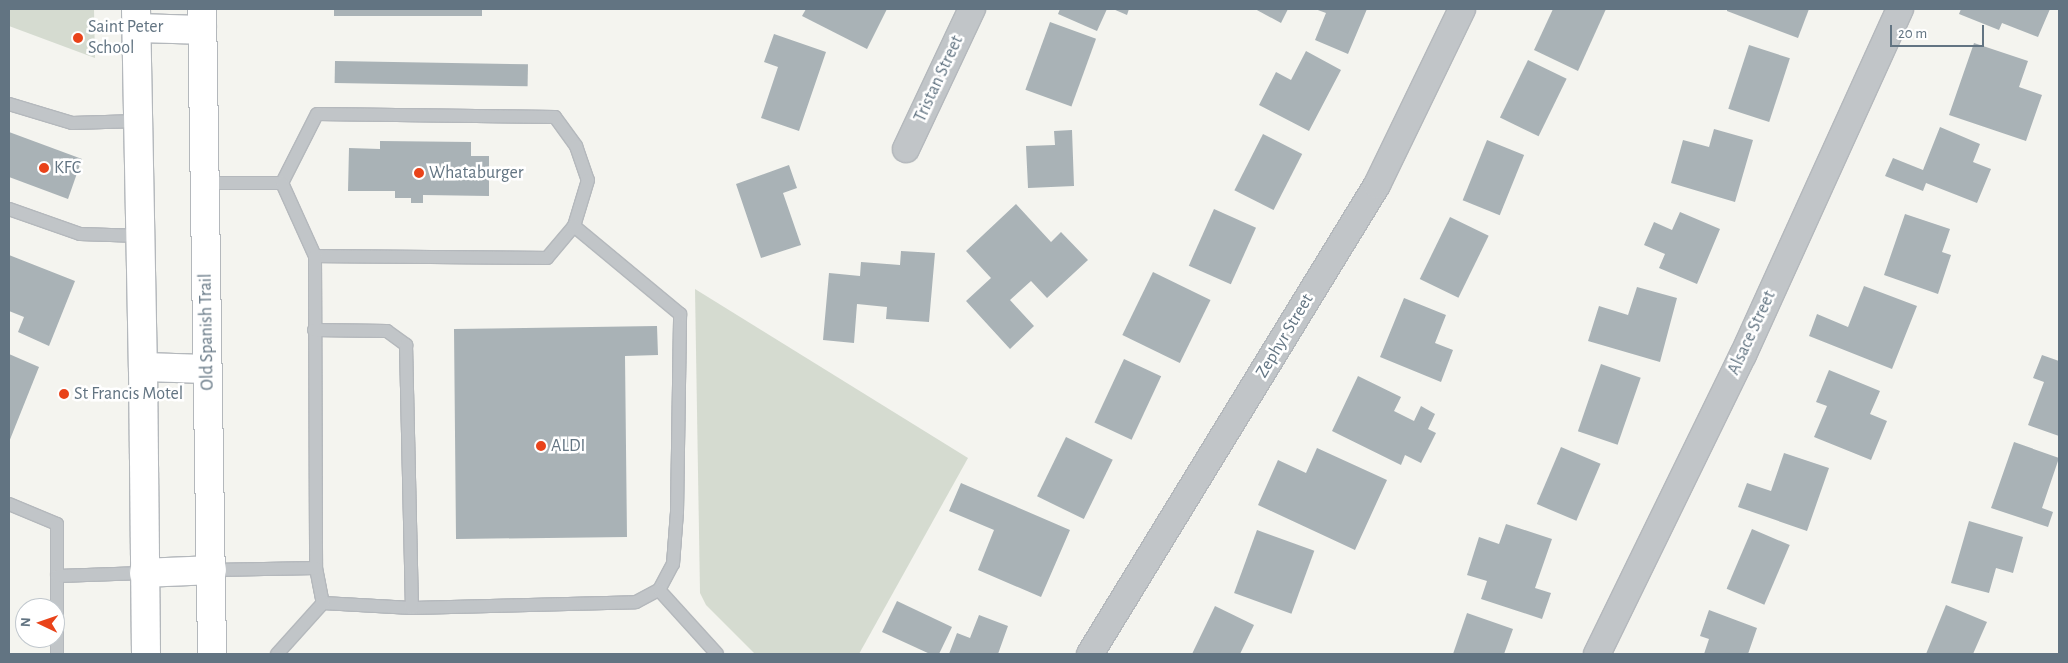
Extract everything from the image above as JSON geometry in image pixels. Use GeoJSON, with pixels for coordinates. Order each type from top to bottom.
{"type":"FeatureCollection","features":[{"type":"Feature","properties":{"kind":"main road"},"geometry":{"type":"LineString","coordinates":[[146,654],[141,236],[136,18],[202,20]]}},
{"type":"Feature","properties":{"kind":"main road","name":"Old Spanish Trail"},"geometry":{"type":"LineString","coordinates":[[202,20],[212,654]]}},
{"type":"Feature","properties":{"kind":"main road"},"geometry":{"type":"LineString","coordinates":[[143,367],[207,369]]}},
{"type":"Feature","properties":{"kind":"main road"},"geometry":{"type":"LineString","coordinates":[[144,573],[212,570]]}},
{"type":"Feature","properties":{"kind":"street","name":"Tristan Street"},"geometry":{"type":"LineString","coordinates":[[906,149],[972,9]]}},
{"type":"Feature","properties":{"kind":"street","name":"Zephyr Street"},"geometry":{"type":"LineString","coordinates":[[1090,654],[1378,185],[1462,9]]}},
{"type":"Feature","properties":{"kind":"street","name":"Alsace Street"},"geometry":{"type":"LineString","coordinates":[[1597,654],[1743,355],[1900,9]]}},
{"type":"Feature","properties":{"kind":"lane"},"geometry":{"type":"LineString","coordinates":[[9,104],[72,123],[138,121]]}},
{"type":"Feature","properties":{"kind":"lane"},"geometry":{"type":"LineString","coordinates":[[282,183],[317,114],[556,116],[576,146],[588,180],[574,226],[546,258],[315,256]]}},
{"type":"Feature","properties":{"kind":"lane"},"geometry":{"type":"LineString","coordinates":[[205,183],[282,183]]}},
{"type":"Feature","properties":{"kind":"lane"},"geometry":{"type":"LineString","coordinates":[[282,183],[315,256],[316,568],[323,603]]}},
{"type":"Feature","properties":{"kind":"lane"},"geometry":{"type":"LineString","coordinates":[[9,210],[80,234],[141,236]]}},
{"type":"Feature","properties":{"kind":"lane"},"geometry":{"type":"LineString","coordinates":[[323,603],[412,608],[636,602],[659,590],[673,564],[677,512],[680,314],[574,226]]}},
{"type":"Feature","properties":{"kind":"lane"},"geometry":{"type":"LineString","coordinates":[[314,330],[386,331],[406,346],[412,608]]}},
{"type":"Feature","properties":{"kind":"lane"},"geometry":{"type":"LineString","coordinates":[[9,504],[57,524],[57,654]]}},
{"type":"Feature","properties":{"kind":"lane"},"geometry":{"type":"LineString","coordinates":[[212,570],[316,568]]}},
{"type":"Feature","properties":{"kind":"lane"},"geometry":{"type":"LineString","coordinates":[[57,576],[144,573]]}},
{"type":"Feature","properties":{"kind":"lane"},"geometry":{"type":"LineString","coordinates":[[659,590],[717,654]]}},
{"type":"Feature","properties":{"kind":"lane"},"geometry":{"type":"LineString","coordinates":[[277,654],[323,603]]}},
{"type":"Feature","properties":{"kind":"shaded area","name":"Saint Peter School"},"geometry":{"type":"Polygon","coordinates":[[[9,9],[94,9],[95,58],[9,26],[9,9]]]}},
{"type":"Feature","properties":{"kind":"shaded area"},"geometry":{"type":"Polygon","coordinates":[[[695,289],[968,458],[859,654],[755,654],[706,605],[700,593],[695,289]]]}},
{"type":"Feature","properties":{"kind":"building"},"geometry":{"type":"Polygon","coordinates":[[[334,9],[482,9],[482,16],[334,16],[334,9]]]}},
{"type":"Feature","properties":{"kind":"building"},"geometry":{"type":"Polygon","coordinates":[[[806,9],[887,9],[867,49],[802,16],[806,9]]]}},
{"type":"Feature","properties":{"kind":"building"},"geometry":{"type":"Polygon","coordinates":[[[1060,9],[1107,9],[1097,31],[1058,14],[1060,9]]]}},
{"type":"Feature","properties":{"kind":"building"},"geometry":{"type":"Polygon","coordinates":[[[1113,9],[1129,9],[1127,15],[1113,9]]]}},
{"type":"Feature","properties":{"kind":"building"},"geometry":{"type":"Polygon","coordinates":[[[1255,9],[1288,9],[1281,23],[1255,9]]]}},
{"type":"Feature","properties":{"kind":"building"},"geometry":{"type":"Polygon","coordinates":[[[1315,9],[1367,9],[1348,54],[1315,40],[1326,13],[1315,9]]]}},
{"type":"Feature","properties":{"kind":"building"},"geometry":{"type":"Polygon","coordinates":[[[1553,9],[1606,9],[1578,71],[1534,50],[1553,9]]]}},
{"type":"Feature","properties":{"kind":"building"},"geometry":{"type":"Polygon","coordinates":[[[1727,9],[1809,9],[1798,38],[1727,11],[1727,9]]]}},
{"type":"Feature","properties":{"kind":"building"},"geometry":{"type":"Polygon","coordinates":[[[1961,9],[2050,9],[2038,37],[2002,23],[1999,30],[1959,14],[1961,9]]]}},
{"type":"Feature","properties":{"kind":"building"},"geometry":{"type":"Polygon","coordinates":[[[1050,22],[1096,39],[1071,106],[1025,90],[1050,22]]]}},
{"type":"Feature","properties":{"kind":"building"},"geometry":{"type":"Polygon","coordinates":[[[774,34],[826,52],[799,131],[761,118],[778,67],[764,62],[774,34]]]}},
{"type":"Feature","properties":{"kind":"building"},"geometry":{"type":"Polygon","coordinates":[[[1974,43],[2028,61],[2019,87],[2042,95],[2026,141],[1949,115],[1974,43]]]}},
{"type":"Feature","properties":{"kind":"building"},"geometry":{"type":"Polygon","coordinates":[[[1749,45],[1790,58],[1769,122],[1728,109],[1749,45]]]}},
{"type":"Feature","properties":{"kind":"building"},"geometry":{"type":"Polygon","coordinates":[[[1306,51],[1341,70],[1309,131],[1259,105],[1276,72],[1291,80],[1306,51]]]}},
{"type":"Feature","properties":{"kind":"building"},"geometry":{"type":"Polygon","coordinates":[[[1528,60],[1567,79],[1539,136],[1500,118],[1528,60]]]}},
{"type":"Feature","properties":{"kind":"building"},"geometry":{"type":"Polygon","coordinates":[[[335,61],[528,64],[528,86],[335,83],[335,61]]]}},
{"type":"Feature","properties":{"kind":"building"},"geometry":{"type":"Polygon","coordinates":[[[1940,127],[1980,144],[1973,162],[1991,169],[1977,203],[1926,183],[1923,191],[1885,176],[1893,158],[1923,170],[1940,127]]]}},
{"type":"Feature","properties":{"kind":"building"},"geometry":{"type":"Polygon","coordinates":[[[1714,129],[1753,140],[1735,202],[1671,183],[1683,140],[1709,147],[1714,129]]]}},
{"type":"Feature","properties":{"kind":"building"},"geometry":{"type":"Polygon","coordinates":[[[1072,130],[1074,186],[1028,188],[1026,146],[1055,145],[1054,131],[1072,130]]]}},
{"type":"Feature","properties":{"kind":"building","name":"KFC"},"geometry":{"type":"Polygon","coordinates":[[[9,132],[82,159],[68,199],[9,177],[9,132]]]}},
{"type":"Feature","properties":{"kind":"building"},"geometry":{"type":"Polygon","coordinates":[[[1263,134],[1302,154],[1274,210],[1234,190],[1263,134]]]}},
{"type":"Feature","properties":{"kind":"building"},"geometry":{"type":"Polygon","coordinates":[[[1487,140],[1524,155],[1500,215],[1463,200],[1487,140]]]}},
{"type":"Feature","properties":{"kind":"building","name":"Whataburger"},"geometry":{"type":"Polygon","coordinates":[[[380,141],[471,142],[471,156],[489,156],[489,196],[423,195],[423,203],[411,203],[411,198],[395,198],[395,191],[348,191],[349,148],[380,149],[380,141]]]}},
{"type":"Feature","properties":{"kind":"building"},"geometry":{"type":"Polygon","coordinates":[[[789,165],[797,188],[783,193],[801,245],[761,258],[736,184],[789,165]]]}},
{"type":"Feature","properties":{"kind":"building"},"geometry":{"type":"Polygon","coordinates":[[[1016,204],[1051,242],[1061,232],[1088,260],[1047,298],[1031,281],[1010,300],[1034,326],[1010,349],[966,301],[991,278],[966,251],[1016,204]]]}},
{"type":"Feature","properties":{"kind":"building"},"geometry":{"type":"Polygon","coordinates":[[[1214,209],[1256,228],[1231,284],[1189,266],[1214,209]]]}},
{"type":"Feature","properties":{"kind":"building"},"geometry":{"type":"Polygon","coordinates":[[[1680,212],[1720,229],[1697,284],[1659,268],[1665,254],[1644,245],[1654,222],[1672,230],[1680,212]]]}},
{"type":"Feature","properties":{"kind":"building"},"geometry":{"type":"Polygon","coordinates":[[[1905,214],[1950,229],[1942,252],[1951,255],[1938,294],[1884,275],[1905,214]]]}},
{"type":"Feature","properties":{"kind":"building"},"geometry":{"type":"Polygon","coordinates":[[[1450,217],[1489,236],[1458,298],[1420,279],[1450,217]]]}},
{"type":"Feature","properties":{"kind":"building"},"geometry":{"type":"Polygon","coordinates":[[[901,251],[935,253],[929,322],[886,319],[887,307],[857,304],[854,343],[823,340],[829,273],[860,276],[861,262],[900,265],[901,251]]]}},
{"type":"Feature","properties":{"kind":"building"},"geometry":{"type":"Polygon","coordinates":[[[9,255],[75,281],[49,346],[18,332],[24,317],[9,311],[9,255]]]}},
{"type":"Feature","properties":{"kind":"building"},"geometry":{"type":"Polygon","coordinates":[[[1153,272],[1211,300],[1180,363],[1122,335],[1153,272]]]}},
{"type":"Feature","properties":{"kind":"building"},"geometry":{"type":"Polygon","coordinates":[[[1864,286],[1917,306],[1892,369],[1809,336],[1817,314],[1848,327],[1864,286]]]}},
{"type":"Feature","properties":{"kind":"building"},"geometry":{"type":"Polygon","coordinates":[[[1637,287],[1677,298],[1660,362],[1588,341],[1599,306],[1628,315],[1637,287]]]}},
{"type":"Feature","properties":{"kind":"building"},"geometry":{"type":"Polygon","coordinates":[[[1404,298],[1446,315],[1435,343],[1453,350],[1441,382],[1380,357],[1404,298]]]}},
{"type":"Feature","properties":{"kind":"building","name":"ALDI"},"geometry":{"type":"Polygon","coordinates":[[[657,326],[658,355],[625,356],[627,537],[456,539],[454,329],[657,326]]]}},
{"type":"Feature","properties":{"kind":"building"},"geometry":{"type":"Polygon","coordinates":[[[9,354],[39,367],[9,442],[9,354]]]}},
{"type":"Feature","properties":{"kind":"building"},"geometry":{"type":"Polygon","coordinates":[[[2042,355],[2059,361],[2059,436],[2028,425],[2044,382],[2033,378],[2042,355]]]}},
{"type":"Feature","properties":{"kind":"building"},"geometry":{"type":"Polygon","coordinates":[[[1124,359],[1161,376],[1132,440],[1094,422],[1124,359]]]}},
{"type":"Feature","properties":{"kind":"building"},"geometry":{"type":"Polygon","coordinates":[[[1601,364],[1641,378],[1618,445],[1578,431],[1601,364]]]}},
{"type":"Feature","properties":{"kind":"building"},"geometry":{"type":"Polygon","coordinates":[[[1829,370],[1880,391],[1870,414],[1887,421],[1871,460],[1814,437],[1827,406],[1816,402],[1829,370]]]}},
{"type":"Feature","properties":{"kind":"building"},"geometry":{"type":"Polygon","coordinates":[[[1358,376],[1401,397],[1394,411],[1414,421],[1421,406],[1435,414],[1428,429],[1436,433],[1421,463],[1405,455],[1401,465],[1332,431],[1358,376]]]}},
{"type":"Feature","properties":{"kind":"building"},"geometry":{"type":"Polygon","coordinates":[[[1066,437],[1113,460],[1084,519],[1037,496],[1066,437]]]}},
{"type":"Feature","properties":{"kind":"building"},"geometry":{"type":"Polygon","coordinates":[[[2014,442],[2059,458],[2042,508],[2053,512],[2048,527],[1991,508],[2014,442]]]}},
{"type":"Feature","properties":{"kind":"building"},"geometry":{"type":"Polygon","coordinates":[[[1561,447],[1601,464],[1576,521],[1537,504],[1561,447]]]}},
{"type":"Feature","properties":{"kind":"building"},"geometry":{"type":"Polygon","coordinates":[[[1317,448],[1387,480],[1355,550],[1258,505],[1278,460],[1306,473],[1317,448]]]}},
{"type":"Feature","properties":{"kind":"building"},"geometry":{"type":"Polygon","coordinates":[[[1784,453],[1829,468],[1807,531],[1738,507],[1747,483],[1771,491],[1784,453]]]}},
{"type":"Feature","properties":{"kind":"building"},"geometry":{"type":"Polygon","coordinates":[[[961,483],[1070,530],[1041,597],[978,570],[994,530],[949,511],[961,483]]]}},
{"type":"Feature","properties":{"kind":"building"},"geometry":{"type":"Polygon","coordinates":[[[1969,521],[2023,537],[2013,573],[1996,568],[1989,593],[1951,583],[1969,521]]]}},
{"type":"Feature","properties":{"kind":"building"},"geometry":{"type":"Polygon","coordinates":[[[1506,524],[1552,539],[1535,588],[1551,593],[1542,619],[1481,599],[1487,581],[1467,575],[1479,537],[1499,544],[1506,524]]]}},
{"type":"Feature","properties":{"kind":"building"},"geometry":{"type":"Polygon","coordinates":[[[1752,529],[1790,545],[1764,605],[1727,589],[1752,529]]]}},
{"type":"Feature","properties":{"kind":"building"},"geometry":{"type":"Polygon","coordinates":[[[1257,530],[1314,551],[1291,614],[1234,593],[1257,530]]]}},
{"type":"Feature","properties":{"kind":"building"},"geometry":{"type":"Polygon","coordinates":[[[897,601],[952,627],[939,654],[930,654],[882,632],[897,601]]]}},
{"type":"Feature","properties":{"kind":"building"},"geometry":{"type":"Polygon","coordinates":[[[1946,605],[1987,622],[1973,654],[1926,654],[1946,605]]]}},
{"type":"Feature","properties":{"kind":"building"},"geometry":{"type":"Polygon","coordinates":[[[1215,606],[1254,625],[1240,654],[1192,654],[1215,606]]]}},
{"type":"Feature","properties":{"kind":"building"},"geometry":{"type":"Polygon","coordinates":[[[1709,610],[1757,628],[1748,654],[1704,654],[1709,639],[1700,636],[1709,610]]]}},
{"type":"Feature","properties":{"kind":"building"},"geometry":{"type":"Polygon","coordinates":[[[1467,613],[1513,629],[1504,654],[1453,654],[1467,613]]]}},
{"type":"Feature","properties":{"kind":"building"},"geometry":{"type":"Polygon","coordinates":[[[979,615],[1008,626],[998,654],[949,654],[957,633],[970,638],[979,615]]]}},
{"type":"Feature","properties":{"kind":"place","name":"Saint Peter School"},"geometry":{"type":"Point","coordinates":[78,38]}},
{"type":"Feature","properties":{"kind":"place","name":"KFC"},"geometry":{"type":"Point","coordinates":[44,168]}},
{"type":"Feature","properties":{"kind":"place","name":"Whataburger"},"geometry":{"type":"Point","coordinates":[419,173]}},
{"type":"Feature","properties":{"kind":"place","name":"St Francis Motel"},"geometry":{"type":"Point","coordinates":[64,394]}},
{"type":"Feature","properties":{"kind":"place","name":"ALDI"},"geometry":{"type":"Point","coordinates":[541,446]}}]}
